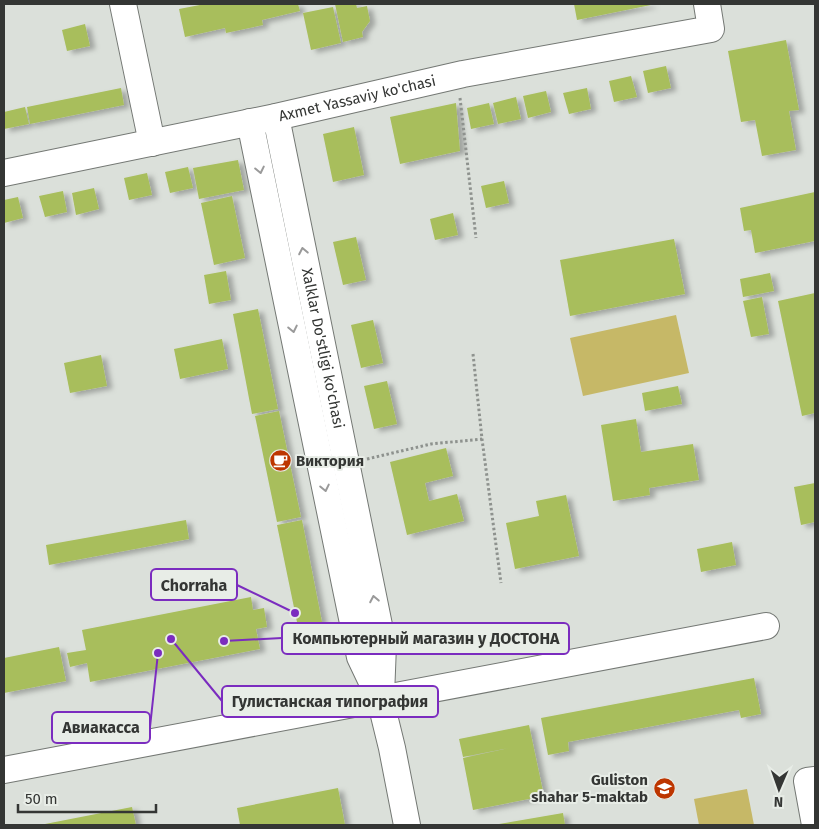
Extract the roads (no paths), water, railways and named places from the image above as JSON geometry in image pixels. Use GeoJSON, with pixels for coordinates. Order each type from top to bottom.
{"type":"FeatureCollection","features":[{"type":"Feature","properties":{"kind":"street"},"geometry":{"type":"LineString","coordinates":[[122,4],[152,143]]}},
{"type":"Feature","properties":{"kind":"street","name":"Axmet Yassaviy ko'chasi"},"geometry":{"type":"LineString","coordinates":[[4,173],[276,117],[709,16]]}},
{"type":"Feature","properties":{"kind":"street","name":"Xalklar Do'stligi ko'chasi"},"geometry":{"type":"LineString","coordinates":[[276,117],[383,645],[380,699]]}},
{"type":"Feature","properties":{"kind":"street","name":"Xalklar Do'stligi ko'chasi"},"geometry":{"type":"LineString","coordinates":[[250,122],[360,657],[380,699],[407,825]]}},
{"type":"Feature","properties":{"kind":"street"},"geometry":{"type":"LineString","coordinates":[[4,770],[766,626]]}},
{"type":"Feature","properties":{"kind":"street"},"geometry":{"type":"LineString","coordinates":[[811,780],[815,825]]}},
{"type":"Feature","properties":{"kind":"place","name":"Виктория"},"geometry":{"type":"Point","coordinates":[280,461]}},
{"type":"Feature","properties":{"kind":"place","name":"Chorraha"},"geometry":{"type":"Point","coordinates":[295,613]}},
{"type":"Feature","properties":{"kind":"place","name":"Гулистанская типография"},"geometry":{"type":"Point","coordinates":[171,639]}},
{"type":"Feature","properties":{"kind":"place","name":"Компьютерный магазин у ДОСТОНА"},"geometry":{"type":"Point","coordinates":[224,641]}},
{"type":"Feature","properties":{"kind":"place","name":"Авиакасса"},"geometry":{"type":"Point","coordinates":[158,653]}},
{"type":"Feature","properties":{"kind":"place","name":"Guliston shahar 5-maktab"},"geometry":{"type":"Point","coordinates":[664,789]}}]}
